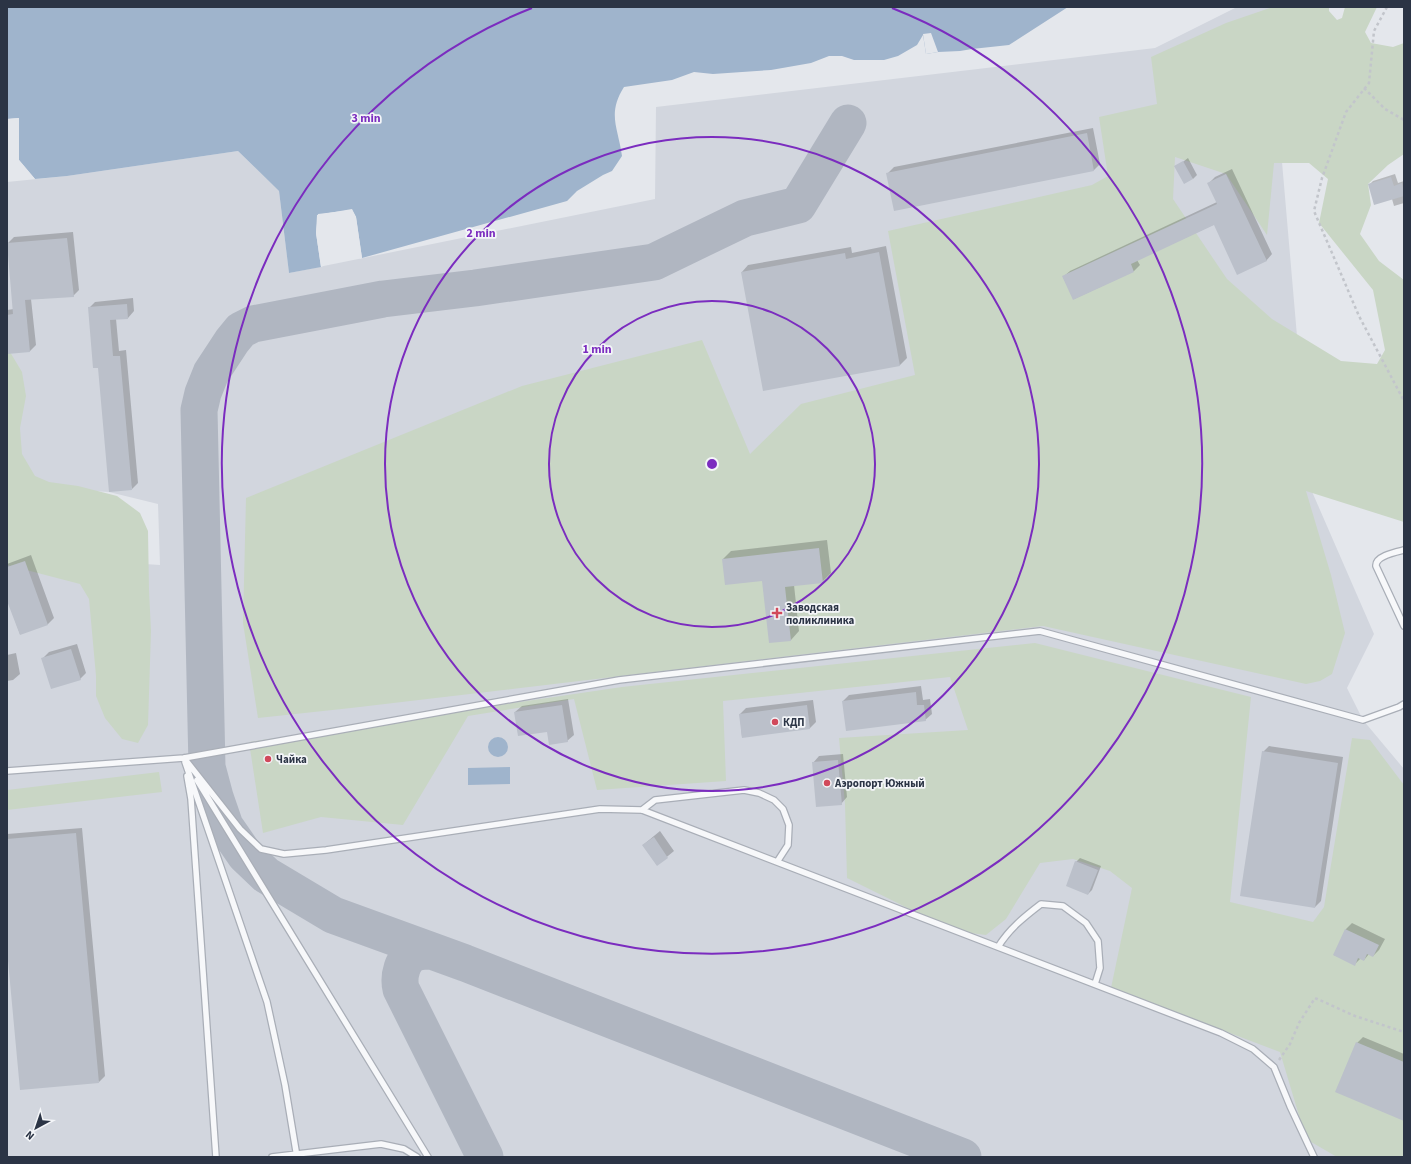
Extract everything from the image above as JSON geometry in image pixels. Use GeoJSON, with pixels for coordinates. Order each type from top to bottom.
{"type":"FeatureCollection","features":[{"type":"Feature","properties":{"kind":"lane"},"geometry":{"type":"LineString","coordinates":[[1404,550],[1378,558],[1376,562],[1376,566],[1404,626]]}},
{"type":"Feature","properties":{"kind":"lane"},"geometry":{"type":"LineString","coordinates":[[7,770],[184,758],[619,680],[1040,631],[1363,720],[1404,704]]}},
{"type":"Feature","properties":{"kind":"lane"},"geometry":{"type":"LineString","coordinates":[[184,758],[240,829],[261,849],[284,854],[326,850],[600,809],[642,810],[1221,1033],[1253,1049],[1274,1067],[1290,1106],[1314,1157]]}},
{"type":"Feature","properties":{"kind":"lane"},"geometry":{"type":"LineString","coordinates":[[184,758],[266,1002],[285,1085],[297,1155]]}},
{"type":"Feature","properties":{"kind":"lane"},"geometry":{"type":"LineString","coordinates":[[184,758],[191,799],[216,1157]]}},
{"type":"Feature","properties":{"kind":"lane"},"geometry":{"type":"LineString","coordinates":[[184,758],[428,1157]]}},
{"type":"Feature","properties":{"kind":"lane"},"geometry":{"type":"LineString","coordinates":[[642,810],[655,800],[744,790],[759,793],[774,800],[783,809],[789,824],[788,845],[778,862]]}},
{"type":"Feature","properties":{"kind":"lane"},"geometry":{"type":"LineString","coordinates":[[998,947],[1005,935],[1021,919],[1041,904],[1063,906],[1086,923],[1098,941],[1100,968],[1095,984]]}},
{"type":"Feature","properties":{"kind":"lane"},"geometry":{"type":"LineString","coordinates":[[272,1157],[381,1144],[404,1149],[417,1157]]}},
{"type":"Feature","properties":{"kind":"path"},"geometry":{"type":"LineString","coordinates":[[1387,7],[1374,31],[1369,83],[1346,112],[1322,178],[1314,211],[1359,316],[1404,402]]}},
{"type":"Feature","properties":{"kind":"path"},"geometry":{"type":"LineString","coordinates":[[1364,88],[1385,109],[1404,120]]}},
{"type":"Feature","properties":{"kind":"path"},"geometry":{"type":"LineString","coordinates":[[1274,1067],[1290,1044],[1299,1023],[1315,998],[1355,1016],[1404,1032]]}},
{"type":"Feature","properties":{"kind":"shaded area"},"geometry":{"type":"Polygon","coordinates":[[[1237,7],[1307,7],[1282,162],[1310,487],[1374,634],[1347,688],[1363,720],[1404,769],[1404,1157],[7,1157],[7,555],[160,565],[158,504],[109,492],[9,486],[7,464],[7,182],[67,176],[238,151],[279,191],[289,273],[655,199],[656,107],[1155,48],[1237,7]]]}},
{"type":"Feature","properties":{"kind":"green space"},"geometry":{"type":"Polygon","coordinates":[[[1273,7],[1329,7],[1329,11],[1337,20],[1342,18],[1345,7],[1377,7],[1365,32],[1371,43],[1393,47],[1404,43],[1404,154],[1388,165],[1368,184],[1371,205],[1360,234],[1379,261],[1404,280],[1404,522],[1306,491],[1331,575],[1345,633],[1332,674],[1320,681],[1306,684],[1043,626],[258,718],[243,623],[246,498],[522,386],[702,340],[750,454],[801,404],[915,375],[888,231],[1092,185],[1108,176],[1099,117],[1157,104],[1151,57],[1226,23],[1273,7]],[[1175,157],[1173,199],[1227,279],[1272,319],[1341,361],[1377,364],[1385,350],[1373,290],[1319,223],[1328,179],[1309,163],[1274,163],[1267,235],[1226,174],[1175,157]]]}},
{"type":"Feature","properties":{"kind":"green space"},"geometry":{"type":"Polygon","coordinates":[[[7,347],[22,372],[26,396],[20,428],[22,454],[35,476],[49,482],[78,486],[117,496],[140,513],[148,531],[151,631],[148,725],[138,743],[122,739],[105,718],[96,696],[96,676],[89,599],[80,584],[7,565],[7,347]]]}},
{"type":"Feature","properties":{"kind":"green space"},"geometry":{"type":"Polygon","coordinates":[[[1035,643],[1251,697],[1230,902],[1313,922],[1324,907],[1352,738],[1370,740],[1404,785],[1404,1157],[1337,1157],[1306,1139],[1280,1052],[1111,988],[1132,888],[1110,871],[1073,859],[1040,863],[1006,919],[986,935],[954,931],[847,878],[845,804],[839,738],[968,730],[950,677],[723,701],[726,781],[597,790],[574,699],[468,716],[403,825],[321,817],[263,833],[249,742],[622,687],[1035,643]]]}},
{"type":"Feature","properties":{"kind":"green space"},"geometry":{"type":"Polygon","coordinates":[[[159,772],[162,792],[7,810],[7,790],[159,772]]]}},
{"type":"Feature","properties":{"kind":"water"},"geometry":{"type":"Polygon","coordinates":[[[7,7],[1068,7],[1009,45],[926,54],[923,35],[917,45],[898,56],[884,60],[854,60],[842,56],[829,56],[811,63],[771,70],[713,74],[694,72],[672,80],[624,87],[616,105],[615,113],[616,129],[622,156],[612,171],[577,191],[567,201],[362,258],[356,217],[352,210],[318,214],[316,233],[321,267],[289,273],[279,191],[238,151],[67,176],[35,179],[19,160],[19,118],[7,119],[7,7]]]}},
{"type":"Feature","properties":{"kind":"water"},"geometry":{"type":"Polygon","coordinates":[[[498,737],[505,740],[508,747],[505,754],[498,757],[491,754],[488,747],[491,740],[498,737]]]}},
{"type":"Feature","properties":{"kind":"water"},"geometry":{"type":"Polygon","coordinates":[[[510,767],[510,784],[468,785],[468,768],[510,767]]]}},
{"type":"Feature","properties":{"kind":"pier"},"geometry":{"type":"Polygon","coordinates":[[[931,33],[938,52],[926,54],[923,34],[931,33]]]}},
{"type":"Feature","properties":{"kind":"pier"},"geometry":{"type":"Polygon","coordinates":[[[19,118],[19,160],[35,179],[32,179],[18,161],[17,120],[7,121],[7,119],[19,118]]]}},
{"type":"Feature","properties":{"kind":"pier"},"geometry":{"type":"Polygon","coordinates":[[[352,209],[356,217],[362,258],[360,259],[355,217],[351,212],[319,216],[318,233],[323,266],[321,267],[316,233],[317,215],[352,209]]]}},
{"type":"Feature","properties":{"kind":"building"},"geometry":{"type":"Polygon","coordinates":[[[1087,133],[1094,171],[894,211],[886,173],[1087,133]]]}},
{"type":"Feature","properties":{"kind":"building"},"geometry":{"type":"Polygon","coordinates":[[[1183,161],[1193,179],[1184,184],[1174,166],[1183,161]]]}},
{"type":"Feature","properties":{"kind":"building"},"geometry":{"type":"Polygon","coordinates":[[[1226,174],[1267,261],[1237,275],[1214,225],[1131,264],[1134,272],[1073,300],[1062,276],[1217,204],[1207,183],[1226,174]]]}},
{"type":"Feature","properties":{"kind":"building"},"geometry":{"type":"Polygon","coordinates":[[[1391,177],[1394,186],[1402,183],[1404,196],[1374,205],[1368,184],[1391,177]]]}},
{"type":"Feature","properties":{"kind":"building"},"geometry":{"type":"Polygon","coordinates":[[[67,238],[74,297],[25,300],[30,352],[7,354],[7,315],[13,314],[7,243],[67,238]]]}},
{"type":"Feature","properties":{"kind":"building"},"geometry":{"type":"Polygon","coordinates":[[[879,252],[900,366],[763,391],[741,272],[845,253],[846,259],[879,252]]]}},
{"type":"Feature","properties":{"kind":"building"},"geometry":{"type":"Polygon","coordinates":[[[127,304],[128,319],[110,320],[113,356],[120,356],[132,490],[109,492],[98,368],[93,368],[88,307],[127,304]]]}},
{"type":"Feature","properties":{"kind":"building","name":"Заводская поликлиника"},"geometry":{"type":"Polygon","coordinates":[[[819,548],[823,583],[785,587],[791,641],[769,643],[762,581],[725,585],[722,559],[819,548]]]}},
{"type":"Feature","properties":{"kind":"building"},"geometry":{"type":"Polygon","coordinates":[[[25,561],[48,625],[20,635],[7,601],[7,567],[25,561]]]}},
{"type":"Feature","properties":{"kind":"building"},"geometry":{"type":"Polygon","coordinates":[[[71,649],[81,680],[51,689],[41,658],[71,649]]]}},
{"type":"Feature","properties":{"kind":"building"},"geometry":{"type":"Polygon","coordinates":[[[916,692],[917,705],[924,705],[926,721],[846,731],[842,701],[916,692]]]}},
{"type":"Feature","properties":{"kind":"building"},"geometry":{"type":"Polygon","coordinates":[[[562,705],[568,742],[549,745],[547,732],[518,736],[514,712],[562,705]]]}},
{"type":"Feature","properties":{"kind":"building","name":"КДП"},"geometry":{"type":"Polygon","coordinates":[[[807,705],[810,729],[742,738],[739,714],[807,705]]]}},
{"type":"Feature","properties":{"kind":"building"},"geometry":{"type":"Polygon","coordinates":[[[1262,751],[1338,763],[1315,908],[1240,896],[1262,751]]]}},
{"type":"Feature","properties":{"kind":"building","name":"Аэропорт Южный"},"geometry":{"type":"Polygon","coordinates":[[[838,760],[842,805],[816,807],[812,762],[838,760]]]}},
{"type":"Feature","properties":{"kind":"building"},"geometry":{"type":"Polygon","coordinates":[[[76,833],[99,1083],[20,1090],[7,950],[7,839],[76,833]]]}},
{"type":"Feature","properties":{"kind":"building"},"geometry":{"type":"Polygon","coordinates":[[[654,837],[668,858],[657,866],[642,845],[654,837]]]}},
{"type":"Feature","properties":{"kind":"building"},"geometry":{"type":"Polygon","coordinates":[[[1075,861],[1098,870],[1088,895],[1066,886],[1075,861]]]}},
{"type":"Feature","properties":{"kind":"building"},"geometry":{"type":"Polygon","coordinates":[[[1345,929],[1379,945],[1373,957],[1367,954],[1364,961],[1358,958],[1355,966],[1333,955],[1345,929]]]}},
{"type":"Feature","properties":{"kind":"building"},"geometry":{"type":"Polygon","coordinates":[[[1356,1042],[1404,1062],[1404,1121],[1335,1092],[1356,1042]]]}},
{"type":"Feature","properties":{"kind":"taxiway"},"geometry":{"type":"LineString","coordinates":[[848,123],[798,205],[745,218],[654,262],[475,288],[383,299],[253,324],[241,330],[211,373],[203,393],[199,410],[207,767],[225,826],[245,855],[266,875],[333,915],[465,963],[963,1157]]}},
{"type":"Feature","properties":{"kind":"taxiway"},"geometry":{"type":"LineString","coordinates":[[431,951],[417,952],[407,959],[402,968],[400,979],[401,989],[485,1157]]}},
{"type":"Feature","properties":{"kind":"place","name":"Заводская поликлиника"},"geometry":{"type":"Point","coordinates":[777,613]}},
{"type":"Feature","properties":{"kind":"place","name":"КДП"},"geometry":{"type":"Point","coordinates":[775,722]}},
{"type":"Feature","properties":{"kind":"place","name":"Чайка"},"geometry":{"type":"Point","coordinates":[268,759]}},
{"type":"Feature","properties":{"kind":"place","name":"Аэропорт Южный"},"geometry":{"type":"Point","coordinates":[827,783]}}]}
